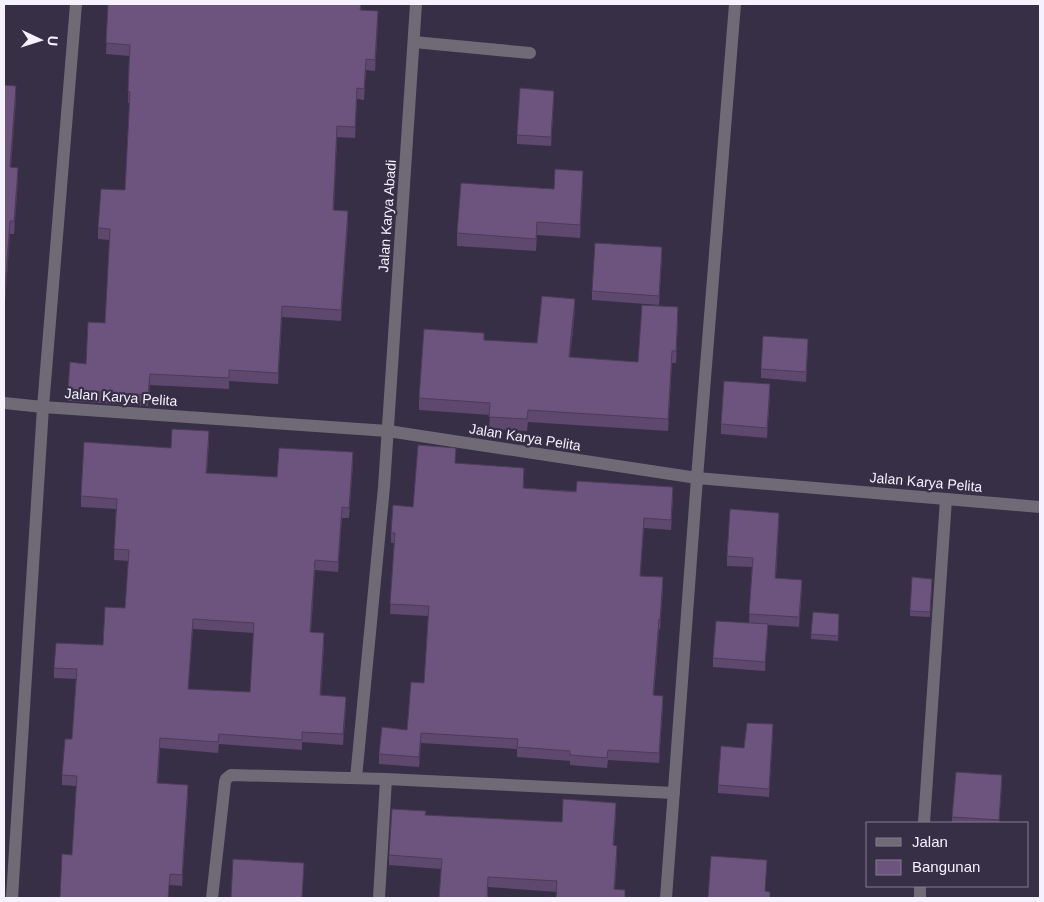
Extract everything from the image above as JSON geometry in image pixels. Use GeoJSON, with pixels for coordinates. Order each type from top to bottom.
{"type":"FeatureCollection","features":[{"type":"Feature","properties":{"kind":"street"},"geometry":{"type":"LineString","coordinates":[[12,898],[43,407],[76,4]]}},
{"type":"Feature","properties":{"kind":"street","name":"Jalan Karya Abadi"},"geometry":{"type":"LineString","coordinates":[[356,778],[384,487],[416,4]]}},
{"type":"Feature","properties":{"kind":"street"},"geometry":{"type":"LineString","coordinates":[[666,898],[735,4]]}},
{"type":"Feature","properties":{"kind":"street"},"geometry":{"type":"LineString","coordinates":[[414,42],[530,53]]}},
{"type":"Feature","properties":{"kind":"street","name":"Jalan Karya Pelita"},"geometry":{"type":"LineString","coordinates":[[4,403],[388,431],[697,478],[1040,507]]}},
{"type":"Feature","properties":{"kind":"street"},"geometry":{"type":"LineString","coordinates":[[924,822],[946,499]]}},
{"type":"Feature","properties":{"kind":"street"},"geometry":{"type":"LineString","coordinates":[[212,898],[225,782],[228,777],[234,775],[386,779],[674,792]]}},
{"type":"Feature","properties":{"kind":"street"},"geometry":{"type":"LineString","coordinates":[[379,898],[386,779]]}},
{"type":"Feature","properties":{"kind":"building"},"geometry":{"type":"Polygon","coordinates":[[[108,4],[361,4],[360,10],[378,11],[375,60],[366,59],[364,89],[357,88],[355,127],[337,126],[333,210],[348,211],[341,310],[282,306],[278,373],[229,370],[229,378],[150,374],[148,395],[68,390],[70,362],[86,364],[88,322],[105,323],[110,229],[98,228],[101,189],[125,190],[130,92],[128,91],[130,45],[106,43],[108,4]]]}},
{"type":"Feature","properties":{"kind":"building"},"geometry":{"type":"Polygon","coordinates":[[[4,85],[16,86],[10,167],[18,168],[14,221],[10,221],[5,288],[4,288],[4,85]]]}},
{"type":"Feature","properties":{"kind":"building"},"geometry":{"type":"Polygon","coordinates":[[[520,88],[554,91],[551,137],[517,135],[520,88]]]}},
{"type":"Feature","properties":{"kind":"building"},"geometry":{"type":"Polygon","coordinates":[[[555,169],[583,171],[580,225],[537,222],[536,239],[457,233],[461,183],[554,189],[555,169]]]}},
{"type":"Feature","properties":{"kind":"building"},"geometry":{"type":"Polygon","coordinates":[[[595,243],[662,247],[659,296],[592,291],[595,243]]]}},
{"type":"Feature","properties":{"kind":"building"},"geometry":{"type":"Polygon","coordinates":[[[542,296],[575,299],[569,357],[638,362],[642,305],[678,307],[676,351],[672,351],[668,419],[528,410],[527,419],[489,417],[490,403],[419,398],[424,329],[484,333],[484,340],[537,343],[542,296]]]}},
{"type":"Feature","properties":{"kind":"building"},"geometry":{"type":"Polygon","coordinates":[[[763,336],[808,339],[806,372],[761,369],[763,336]]]}},
{"type":"Feature","properties":{"kind":"building"},"geometry":{"type":"Polygon","coordinates":[[[724,381],[770,384],[767,428],[721,424],[724,381]]]}},
{"type":"Feature","properties":{"kind":"building"},"geometry":{"type":"Polygon","coordinates":[[[172,429],[209,431],[206,473],[277,477],[279,448],[353,452],[349,508],[342,507],[338,562],[315,560],[310,632],[324,633],[320,695],[346,697],[343,734],[302,732],[302,740],[219,734],[218,742],[160,738],[157,783],[188,785],[182,875],[170,874],[168,898],[60,898],[62,854],[72,855],[77,776],[62,775],[65,739],[72,739],[77,669],[54,668],[56,643],[103,645],[105,607],[125,608],[129,550],[114,549],[117,499],[81,496],[84,442],[171,448],[172,429]],[[193,619],[188,689],[250,692],[254,623],[193,619]]]}},
{"type":"Feature","properties":{"kind":"building"},"geometry":{"type":"Polygon","coordinates":[[[418,445],[456,448],[455,463],[524,468],[523,488],[576,492],[577,481],[673,487],[671,520],[644,518],[640,576],[663,577],[653,695],[663,696],[659,753],[608,750],[607,758],[570,755],[570,751],[517,747],[518,739],[421,733],[419,757],[379,754],[382,727],[407,730],[411,682],[424,683],[429,606],[390,604],[395,533],[391,533],[393,505],[413,507],[418,445]]]}},
{"type":"Feature","properties":{"kind":"building"},"geometry":{"type":"Polygon","coordinates":[[[730,509],[779,513],[775,578],[802,580],[799,617],[749,614],[753,558],[727,556],[730,509]]]}},
{"type":"Feature","properties":{"kind":"building"},"geometry":{"type":"Polygon","coordinates":[[[912,577],[932,579],[930,612],[910,611],[912,577]]]}},
{"type":"Feature","properties":{"kind":"building"},"geometry":{"type":"Polygon","coordinates":[[[813,612],[839,614],[838,636],[811,634],[813,612]]]}},
{"type":"Feature","properties":{"kind":"building"},"geometry":{"type":"Polygon","coordinates":[[[716,621],[768,624],[765,662],[713,658],[716,621]]]}},
{"type":"Feature","properties":{"kind":"building"},"geometry":{"type":"Polygon","coordinates":[[[747,723],[773,724],[769,789],[718,785],[721,746],[744,748],[747,723]]]}},
{"type":"Feature","properties":{"kind":"building"},"geometry":{"type":"Polygon","coordinates":[[[956,772],[1002,775],[999,820],[952,817],[956,772]]]}},
{"type":"Feature","properties":{"kind":"building"},"geometry":{"type":"Polygon","coordinates":[[[563,799],[616,803],[613,845],[617,846],[614,889],[625,890],[625,898],[556,898],[557,881],[488,877],[487,898],[439,898],[442,859],[389,855],[392,809],[426,811],[425,815],[562,822],[563,799]]]}},
{"type":"Feature","properties":{"kind":"building"},"geometry":{"type":"Polygon","coordinates":[[[711,856],[767,860],[765,891],[770,892],[770,898],[708,898],[711,856]]]}},
{"type":"Feature","properties":{"kind":"building"},"geometry":{"type":"Polygon","coordinates":[[[233,859],[304,863],[302,898],[231,898],[233,859]]]}}]}
